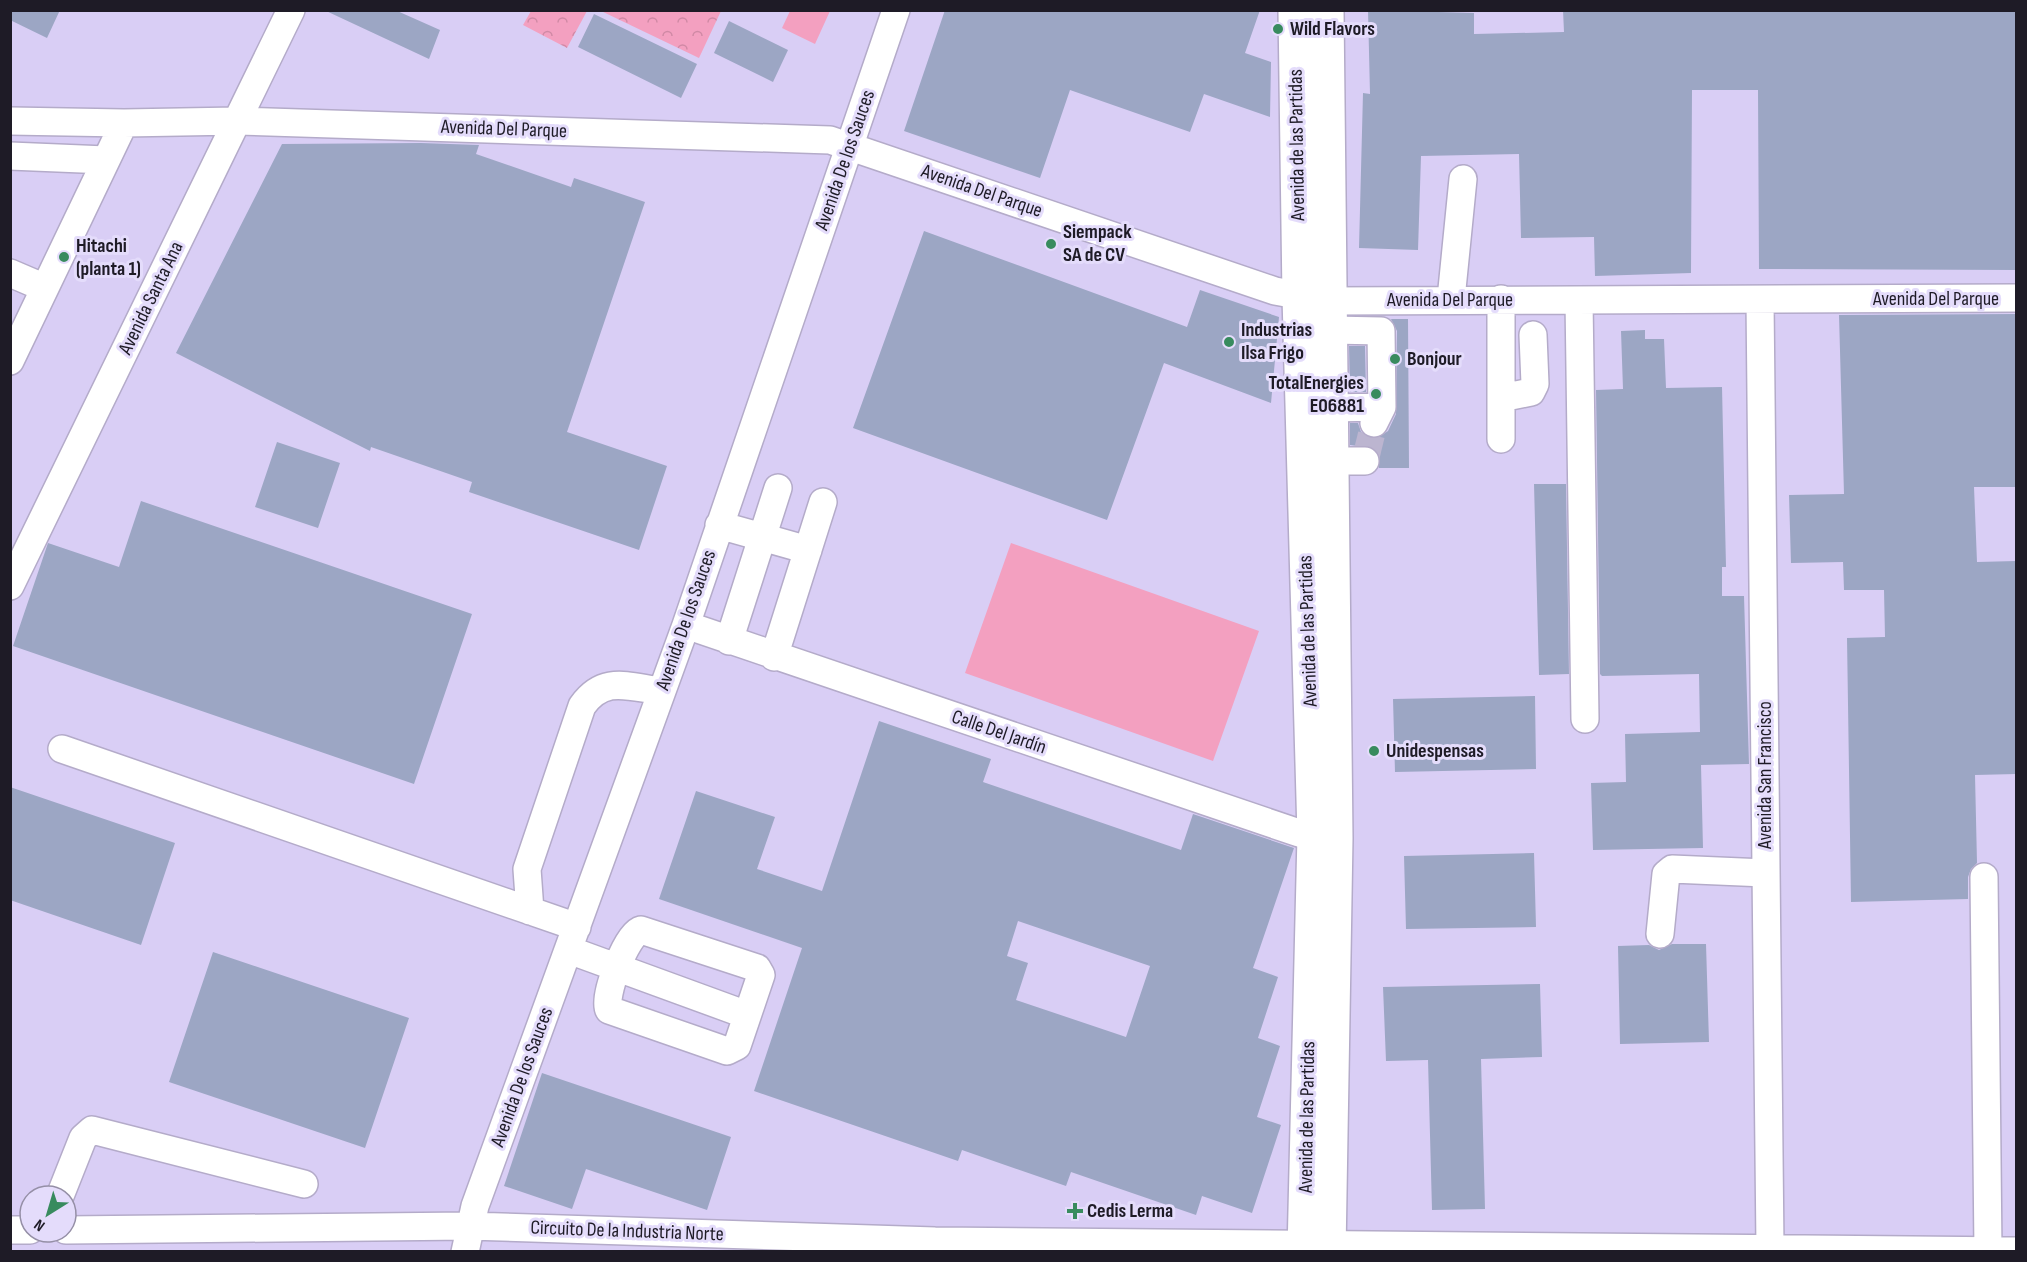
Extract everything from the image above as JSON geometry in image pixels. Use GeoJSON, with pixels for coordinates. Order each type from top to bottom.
{"type":"FeatureCollection","features":[{"type":"Feature","properties":{"kind":"main road","name":"Avenida de las Partidas"},"geometry":{"type":"LineString","coordinates":[[1295,10],[1320,309],[1332,408],[1350,461],[1336,838],[1317,1248]]}},
{"type":"Feature","properties":{"kind":"main road","name":"Avenida de las Partidas"},"geometry":{"type":"LineString","coordinates":[[1317,1248],[1314,836],[1320,309],[1327,10]]}},
{"type":"Feature","properties":{"kind":"street","name":"Avenida Santa Ana"},"geometry":{"type":"LineString","coordinates":[[10,586],[291,10]]}},
{"type":"Feature","properties":{"kind":"street","name":"Avenida De los Sauces"},"geometry":{"type":"LineString","coordinates":[[467,1239],[686,625],[896,10]]}},
{"type":"Feature","properties":{"kind":"street","name":"Avenida Del Parque"},"geometry":{"type":"LineString","coordinates":[[10,121],[124,123],[237,121],[811,138],[850,146],[1320,309],[1451,299],[1760,301],[2016,298]]}},
{"type":"Feature","properties":{"kind":"street"},"geometry":{"type":"LineString","coordinates":[[10,361],[124,123]]}},
{"type":"Feature","properties":{"kind":"street"},"geometry":{"type":"LineString","coordinates":[[10,156],[106,160]]}},
{"type":"Feature","properties":{"kind":"street"},"geometry":{"type":"LineString","coordinates":[[1451,299],[1463,179]]}},
{"type":"Feature","properties":{"kind":"street"},"geometry":{"type":"LineString","coordinates":[[10,273],[45,288]]}},
{"type":"Feature","properties":{"kind":"street"},"geometry":{"type":"LineString","coordinates":[[1501,299],[1501,439]]}},
{"type":"Feature","properties":{"kind":"street"},"geometry":{"type":"LineString","coordinates":[[1579,300],[1585,719]]}},
{"type":"Feature","properties":{"kind":"street","name":"Avenida San Francisco"},"geometry":{"type":"LineString","coordinates":[[1760,301],[1766,693],[1765,873],[1770,1248]]}},
{"type":"Feature","properties":{"kind":"street"},"geometry":{"type":"LineString","coordinates":[[1320,309],[1381,331],[1378,416],[1332,408]]}},
{"type":"Feature","properties":{"kind":"street"},"geometry":{"type":"LineString","coordinates":[[1501,398],[1531,392],[1535,384],[1533,335]]}},
{"type":"Feature","properties":{"kind":"street"},"geometry":{"type":"LineString","coordinates":[[729,642],[778,488]]}},
{"type":"Feature","properties":{"kind":"street"},"geometry":{"type":"LineString","coordinates":[[774,657],[823,502]]}},
{"type":"Feature","properties":{"kind":"street"},"geometry":{"type":"LineString","coordinates":[[719,525],[808,550]]}},
{"type":"Feature","properties":{"kind":"street","name":"Calle Del Jardín"},"geometry":{"type":"LineString","coordinates":[[686,625],[729,642],[1299,833],[1314,836]]}},
{"type":"Feature","properties":{"kind":"street"},"geometry":{"type":"LineString","coordinates":[[530,911],[527,869],[582,706],[591,693],[604,685],[662,691]]}},
{"type":"Feature","properties":{"kind":"street"},"geometry":{"type":"LineString","coordinates":[[62,749],[530,911],[617,968],[747,1015]]}},
{"type":"Feature","properties":{"kind":"street"},"geometry":{"type":"LineString","coordinates":[[1660,934],[1666,874],[1672,869],[1765,873]]}},
{"type":"Feature","properties":{"kind":"street"},"geometry":{"type":"LineString","coordinates":[[1984,877],[1988,1251]]}},
{"type":"Feature","properties":{"kind":"street"},"geometry":{"type":"LineString","coordinates":[[641,930],[757,968],[762,975],[736,1046],[727,1051],[609,1010],[606,1001],[617,968],[632,935],[641,930]]}},
{"type":"Feature","properties":{"kind":"street"},"geometry":{"type":"LineString","coordinates":[[65,1184],[83,1138],[92,1130],[304,1184]]}},
{"type":"Feature","properties":{"kind":"street","name":"Circuito De la Industria Norte"},"geometry":{"type":"LineString","coordinates":[[78,1230],[935,1246],[1770,1248],[2016,1251]]}},
{"type":"Feature","properties":{"kind":"shaded area"},"geometry":{"type":"Polygon","coordinates":[[[10,11],[2016,11],[2016,1251],[11,1251],[10,11]]]}},
{"type":"Feature","properties":{"kind":"green space"},"geometry":{"type":"Polygon","coordinates":[[[599,10],[721,10],[721,11],[699,58],[599,10]]]}},
{"type":"Feature","properties":{"kind":"green space"},"geometry":{"type":"Polygon","coordinates":[[[531,11],[587,11],[567,48],[523,25],[531,11]]]}},
{"type":"Feature","properties":{"kind":"green space"},"geometry":{"type":"Polygon","coordinates":[[[790,11],[830,11],[815,44],[782,28],[790,11]]]}},
{"type":"Feature","properties":{"kind":"green space"},"geometry":{"type":"Polygon","coordinates":[[[1011,543],[1259,631],[1213,761],[965,673],[1011,543]]]}},
{"type":"Feature","properties":{"kind":"building"},"geometry":{"type":"Polygon","coordinates":[[[10,10],[60,10],[47,38],[10,20],[10,10]]]}},
{"type":"Feature","properties":{"kind":"building"},"geometry":{"type":"Polygon","coordinates":[[[324,10],[395,10],[440,30],[429,59],[324,10]]]}},
{"type":"Feature","properties":{"kind":"building"},"geometry":{"type":"Polygon","coordinates":[[[945,10],[1260,10],[1245,53],[1271,62],[1270,117],[1204,94],[1190,132],[1070,90],[1040,178],[904,131],[945,10]]]}},
{"type":"Feature","properties":{"kind":"building"},"geometry":{"type":"Polygon","coordinates":[[[1368,10],[1474,13],[1474,34],[1564,32],[1563,10],[2016,10],[2016,270],[1759,269],[1758,90],[1692,90],[1691,273],[1595,276],[1594,237],[1521,238],[1519,154],[1421,156],[1418,250],[1359,248],[1363,93],[1370,94],[1368,10]]]}},
{"type":"Feature","properties":{"kind":"building"},"geometry":{"type":"Polygon","coordinates":[[[594,14],[697,64],[681,98],[578,47],[594,14]]]}},
{"type":"Feature","properties":{"kind":"building"},"geometry":{"type":"Polygon","coordinates":[[[729,21],[788,50],[773,82],[714,53],[729,21]]]}},
{"type":"Feature","properties":{"kind":"building"},"geometry":{"type":"Polygon","coordinates":[[[282,144],[479,145],[476,154],[571,187],[574,178],[645,202],[567,432],[667,466],[639,550],[469,492],[472,482],[371,447],[370,451],[176,353],[282,144]]]}},
{"type":"Feature","properties":{"kind":"building"},"geometry":{"type":"Polygon","coordinates":[[[924,231],[1187,327],[1200,290],[1279,317],[1271,403],[1164,363],[1107,520],[853,428],[924,231]]]}},
{"type":"Feature","properties":{"kind":"building"},"geometry":{"type":"Polygon","coordinates":[[[2016,314],[2016,487],[1974,487],[1977,562],[2016,561],[2016,774],[1975,775],[1977,863],[1971,869],[1968,877],[1968,899],[1851,902],[1847,638],[1885,637],[1884,590],[1844,590],[1843,562],[1791,563],[1789,495],[1844,494],[1839,315],[2016,314]]]}},
{"type":"Feature","properties":{"kind":"building"},"geometry":{"type":"Polygon","coordinates":[[[1391,319],[1408,319],[1409,468],[1379,468],[1379,454],[1373,448],[1350,445],[1350,423],[1358,423],[1361,432],[1376,439],[1388,431],[1396,414],[1397,331],[1391,319]]]}},
{"type":"Feature","properties":{"kind":"building"},"geometry":{"type":"Polygon","coordinates":[[[1645,330],[1645,339],[1664,339],[1666,388],[1722,387],[1726,567],[1722,567],[1722,596],[1744,596],[1749,764],[1701,765],[1703,848],[1593,850],[1591,783],[1626,782],[1625,734],[1700,732],[1699,674],[1602,676],[1600,674],[1596,390],[1623,389],[1621,331],[1645,330]]]}},
{"type":"Feature","properties":{"kind":"building"},"geometry":{"type":"Polygon","coordinates":[[[1349,346],[1365,346],[1366,392],[1350,392],[1349,346]]]}},
{"type":"Feature","properties":{"kind":"building"},"geometry":{"type":"Polygon","coordinates":[[[277,442],[340,463],[318,528],[255,507],[277,442]]]}},
{"type":"Feature","properties":{"kind":"building"},"geometry":{"type":"Polygon","coordinates":[[[1534,484],[1566,484],[1569,674],[1539,675],[1534,484]]]}},
{"type":"Feature","properties":{"kind":"building"},"geometry":{"type":"Polygon","coordinates":[[[141,501],[472,614],[414,784],[13,646],[48,543],[119,567],[141,501]]]}},
{"type":"Feature","properties":{"kind":"building"},"geometry":{"type":"Polygon","coordinates":[[[1535,696],[1536,769],[1395,772],[1393,699],[1535,696]]]}},
{"type":"Feature","properties":{"kind":"building"},"geometry":{"type":"Polygon","coordinates":[[[879,721],[991,759],[983,782],[1181,850],[1193,814],[1294,848],[1253,968],[1278,977],[1258,1038],[1280,1046],[1257,1117],[1281,1125],[1252,1213],[1202,1196],[1196,1215],[1071,1172],[1066,1186],[962,1150],[958,1161],[754,1091],[802,948],[659,899],[696,791],[775,817],[757,869],[822,891],[879,721]],[[1018,921],[1007,956],[1028,963],[1016,1000],[1126,1037],[1150,966],[1018,921]]]}},
{"type":"Feature","properties":{"kind":"building"},"geometry":{"type":"Polygon","coordinates":[[[10,787],[175,843],[141,945],[10,900],[10,787]]]}},
{"type":"Feature","properties":{"kind":"building"},"geometry":{"type":"Polygon","coordinates":[[[1534,853],[1536,927],[1406,929],[1404,856],[1534,853]]]}},
{"type":"Feature","properties":{"kind":"building"},"geometry":{"type":"Polygon","coordinates":[[[1672,944],[1706,944],[1709,1042],[1620,1044],[1618,946],[1649,945],[1659,950],[1672,944]]]}},
{"type":"Feature","properties":{"kind":"building"},"geometry":{"type":"Polygon","coordinates":[[[213,952],[409,1018],[365,1148],[169,1082],[213,952]]]}},
{"type":"Feature","properties":{"kind":"building"},"geometry":{"type":"Polygon","coordinates":[[[1540,984],[1542,1057],[1481,1059],[1485,1209],[1432,1210],[1428,1060],[1386,1061],[1383,987],[1540,984]]]}},
{"type":"Feature","properties":{"kind":"building"},"geometry":{"type":"Polygon","coordinates":[[[542,1073],[731,1137],[707,1210],[586,1169],[572,1209],[504,1186],[542,1073]]]}},
{"type":"Feature","properties":{"kind":"tunnel"},"geometry":{"type":"LineString","coordinates":[[1365,461],[1374,424]]}},
{"type":"Feature","properties":{"kind":"place","name":"Wild Flavors"},"geometry":{"type":"Point","coordinates":[1278,29]}},
{"type":"Feature","properties":{"kind":"place","name":"Siempack SA de CV"},"geometry":{"type":"Point","coordinates":[1051,244]}},
{"type":"Feature","properties":{"kind":"place","name":"Hitachi (planta 1)"},"geometry":{"type":"Point","coordinates":[64,257]}},
{"type":"Feature","properties":{"kind":"place","name":"Industrias Ilsa Frigo"},"geometry":{"type":"Point","coordinates":[1229,342]}},
{"type":"Feature","properties":{"kind":"place","name":"Bonjour"},"geometry":{"type":"Point","coordinates":[1395,359]}},
{"type":"Feature","properties":{"kind":"place","name":"TotalEnergies E06881"},"geometry":{"type":"Point","coordinates":[1376,394]}},
{"type":"Feature","properties":{"kind":"place","name":"Unidespensas"},"geometry":{"type":"Point","coordinates":[1374,751]}},
{"type":"Feature","properties":{"kind":"place","name":"Cedis Lerma"},"geometry":{"type":"Point","coordinates":[1075,1211]}}]}
